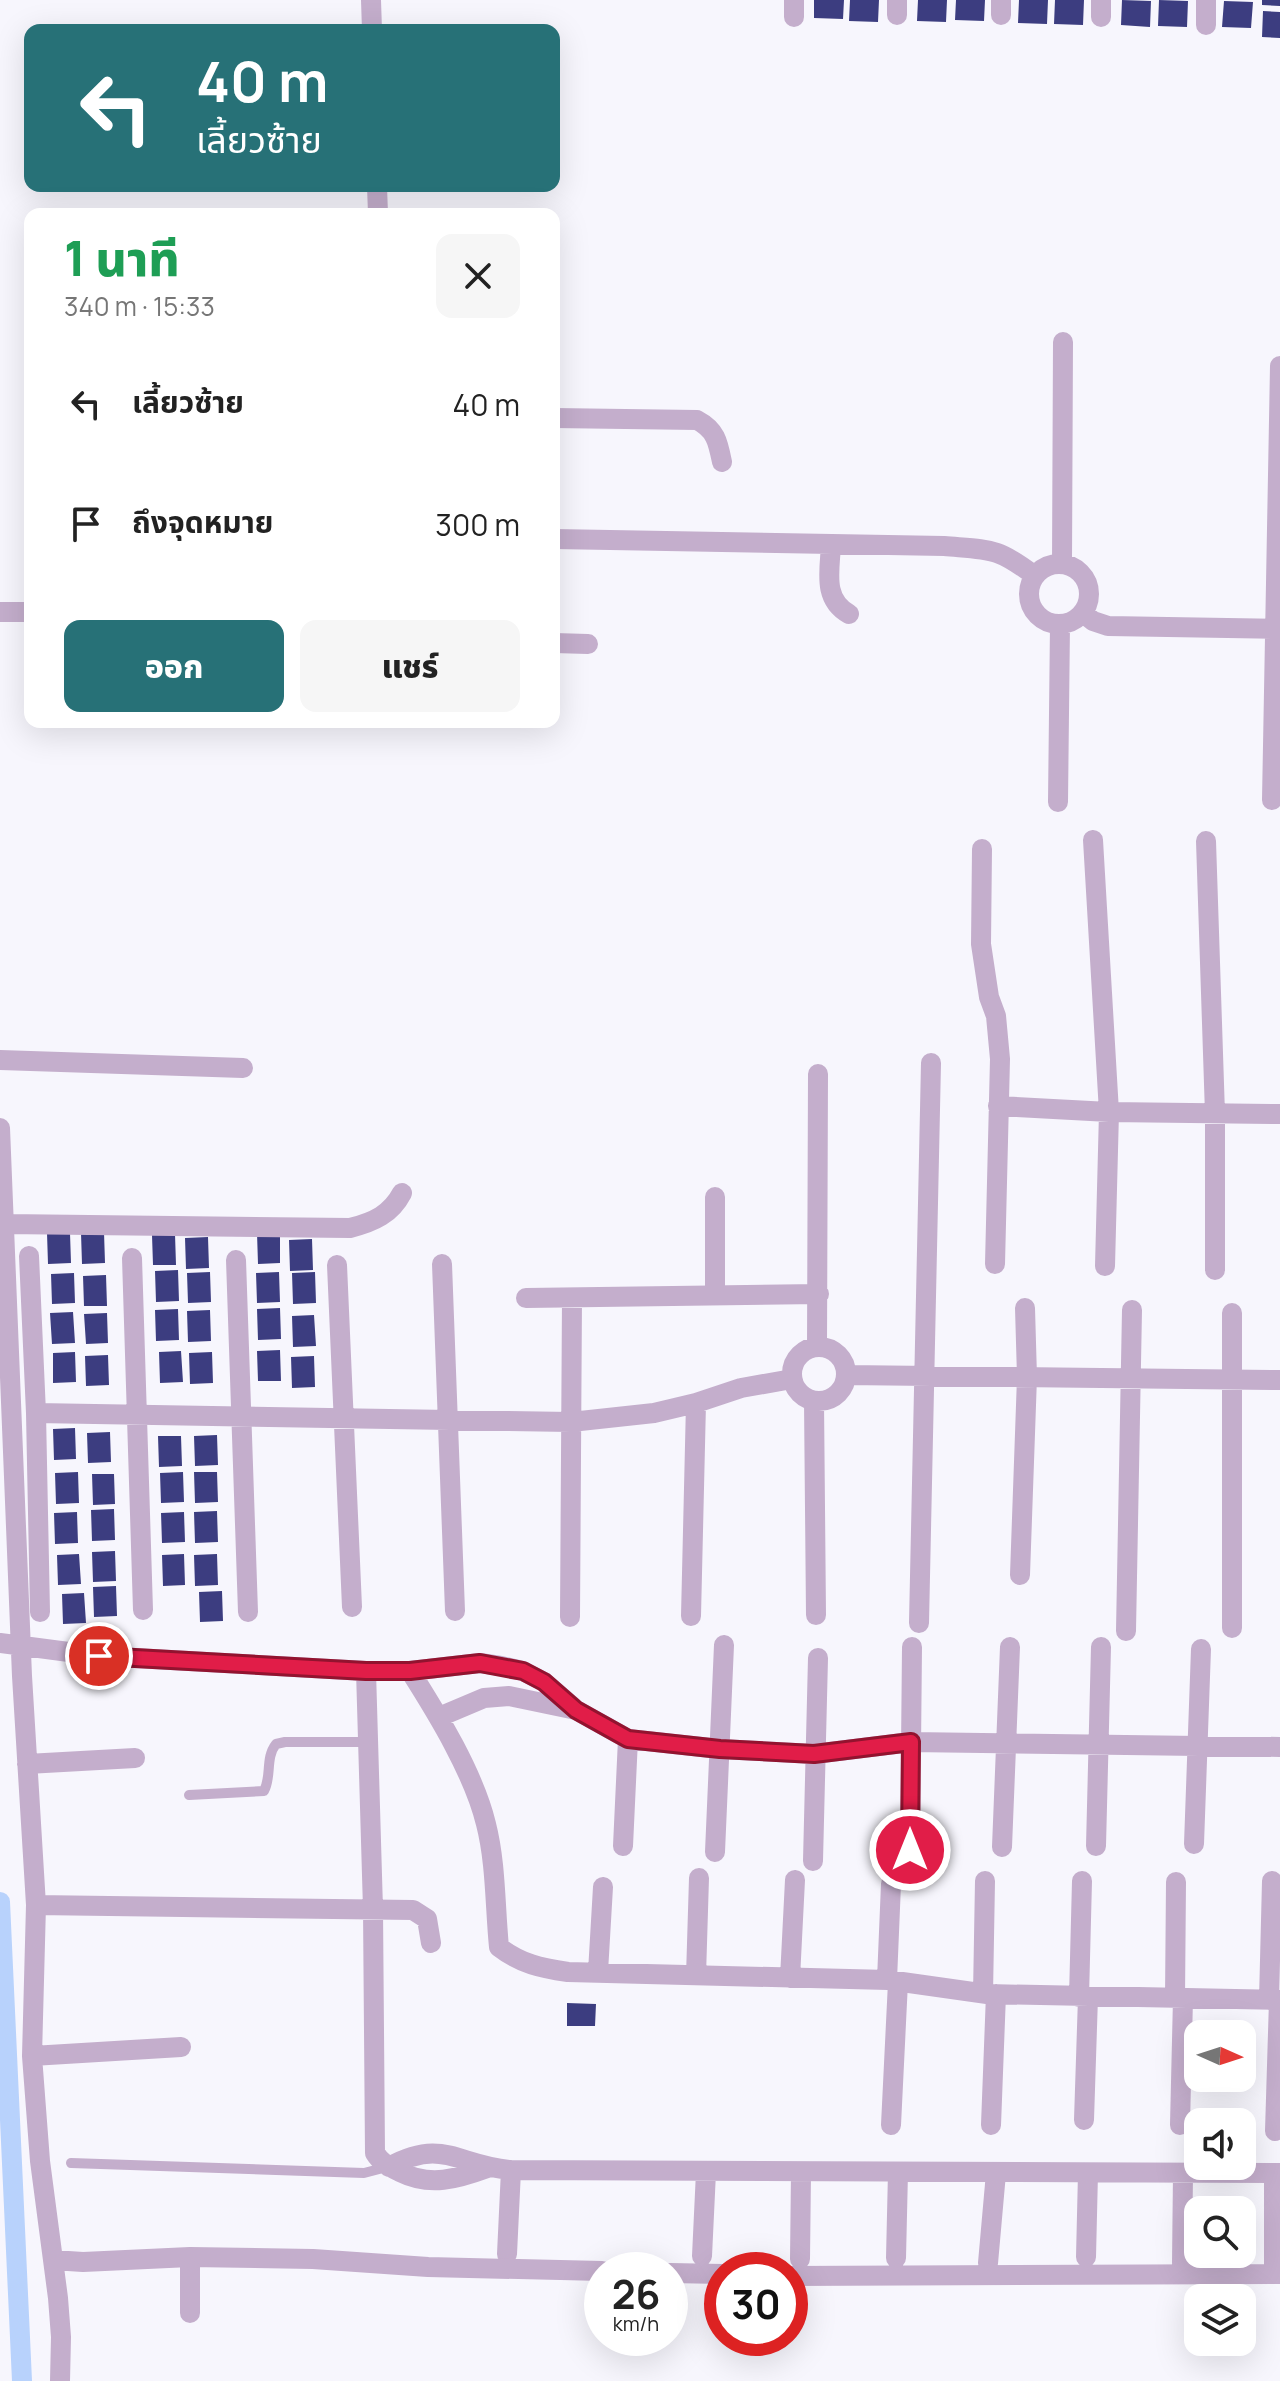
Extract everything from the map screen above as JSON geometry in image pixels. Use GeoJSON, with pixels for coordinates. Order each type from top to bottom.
{"type":"FeatureCollection","features":[{"type":"Feature","properties":{"kind":"street"},"geometry":{"type":"LineString","coordinates":[[371,0],[372,24]]}},
{"type":"Feature","properties":{"kind":"street"},"geometry":{"type":"LineString","coordinates":[[1206,0],[1206,25]]}},
{"type":"Feature","properties":{"kind":"street"},"geometry":{"type":"LineString","coordinates":[[1062,564],[1063,342]]}},
{"type":"Feature","properties":{"kind":"street"},"geometry":{"type":"LineString","coordinates":[[1272,800],[1278,629],[1280,366]]}},
{"type":"Feature","properties":{"kind":"street"},"geometry":{"type":"LineString","coordinates":[[560,418],[697,420],[709,426],[716,435],[722,462]]}},
{"type":"Feature","properties":{"kind":"street"},"geometry":{"type":"LineString","coordinates":[[560,539],[944,546],[995,550],[1009,556],[1035,576]]}},
{"type":"Feature","properties":{"kind":"street"},"geometry":{"type":"LineString","coordinates":[[831,544],[832,598],[838,608],[849,614]]}},
{"type":"Feature","properties":{"kind":"street"},"geometry":{"type":"LineString","coordinates":[[1062,564],[1077,570],[1087,582],[1089,598],[1083,613],[1073,622],[1060,625],[1047,622],[1037,614],[1030,602],[1030,589],[1035,576],[1047,567],[1062,564]]}},
{"type":"Feature","properties":{"kind":"street"},"geometry":{"type":"LineString","coordinates":[[0,612],[24,612]]}},
{"type":"Feature","properties":{"kind":"street"},"geometry":{"type":"LineString","coordinates":[[1083,613],[1093,621],[1108,626],[1278,629]]}},
{"type":"Feature","properties":{"kind":"street"},"geometry":{"type":"LineString","coordinates":[[1058,802],[1060,625]]}},
{"type":"Feature","properties":{"kind":"street"},"geometry":{"type":"LineString","coordinates":[[560,643],[588,644]]}},
{"type":"Feature","properties":{"kind":"street"},"geometry":{"type":"LineString","coordinates":[[1093,840],[1109,1112],[1105,1266]]}},
{"type":"Feature","properties":{"kind":"street"},"geometry":{"type":"LineString","coordinates":[[1206,841],[1215,1114],[1215,1270]]}},
{"type":"Feature","properties":{"kind":"street"},"geometry":{"type":"LineString","coordinates":[[982,849],[981,944],[999,1037],[995,1264]]}},
{"type":"Feature","properties":{"kind":"street"},"geometry":{"type":"LineString","coordinates":[[0,1060],[243,1068]]}},
{"type":"Feature","properties":{"kind":"street"},"geometry":{"type":"LineString","coordinates":[[919,1623],[931,1063]]}},
{"type":"Feature","properties":{"kind":"street"},"geometry":{"type":"LineString","coordinates":[[817,1347],[818,1074]]}},
{"type":"Feature","properties":{"kind":"street"},"geometry":{"type":"LineString","coordinates":[[998,1106],[1109,1112],[1280,1114]]}},
{"type":"Feature","properties":{"kind":"street"},"geometry":{"type":"LineString","coordinates":[[0,1128],[6,1224],[11,1645],[27,1764],[36,1905],[32,2056],[40,2161],[61,2337],[60,2381]]}},
{"type":"Feature","properties":{"kind":"street"},"geometry":{"type":"LineString","coordinates":[[6,1224],[350,1228],[385,1215],[402,1193]]}},
{"type":"Feature","properties":{"kind":"street"},"geometry":{"type":"LineString","coordinates":[[715,1197],[715,1295]]}},
{"type":"Feature","properties":{"kind":"street"},"geometry":{"type":"LineString","coordinates":[[29,1256],[40,1612]]}},
{"type":"Feature","properties":{"kind":"street"},"geometry":{"type":"LineString","coordinates":[[132,1258],[143,1610]]}},
{"type":"Feature","properties":{"kind":"street"},"geometry":{"type":"LineString","coordinates":[[236,1260],[248,1612]]}},
{"type":"Feature","properties":{"kind":"street"},"geometry":{"type":"LineString","coordinates":[[442,1264],[455,1611]]}},
{"type":"Feature","properties":{"kind":"street"},"geometry":{"type":"LineString","coordinates":[[337,1265],[352,1607]]}},
{"type":"Feature","properties":{"kind":"street"},"geometry":{"type":"LineString","coordinates":[[526,1298],[819,1294]]}},
{"type":"Feature","properties":{"kind":"street"},"geometry":{"type":"LineString","coordinates":[[570,1617],[572,1298]]}},
{"type":"Feature","properties":{"kind":"street"},"geometry":{"type":"LineString","coordinates":[[1020,1575],[1027,1377],[1025,1308]]}},
{"type":"Feature","properties":{"kind":"street"},"geometry":{"type":"LineString","coordinates":[[1126,1631],[1132,1310]]}},
{"type":"Feature","properties":{"kind":"street"},"geometry":{"type":"LineString","coordinates":[[1232,1313],[1232,1628]]}},
{"type":"Feature","properties":{"kind":"street"},"geometry":{"type":"LineString","coordinates":[[817,1347],[828,1348],[838,1354],[846,1375],[843,1387],[836,1396],[825,1401],[814,1401],[799,1394],[792,1379],[792,1367],[797,1357],[817,1347]]}},
{"type":"Feature","properties":{"kind":"street"},"geometry":{"type":"LineString","coordinates":[[846,1375],[1280,1380]]}},
{"type":"Feature","properties":{"kind":"street"},"geometry":{"type":"LineString","coordinates":[[36,1413],[242,1414],[571,1422],[654,1413],[741,1388],[792,1379]]}},
{"type":"Feature","properties":{"kind":"street"},"geometry":{"type":"LineString","coordinates":[[814,1401],[816,1615]]}},
{"type":"Feature","properties":{"kind":"street"},"geometry":{"type":"LineString","coordinates":[[691,1616],[696,1403]]}},
{"type":"Feature","properties":{"kind":"street"},"geometry":{"type":"LineString","coordinates":[[11,1645],[99,1656],[366,1671],[410,1671],[480,1663],[501,1666],[523,1671],[544,1682],[576,1710],[628,1739],[720,1749],[814,1754],[911,1742],[1280,1747]]}},
{"type":"Feature","properties":{"kind":"street"},"geometry":{"type":"LineString","coordinates":[[715,1852],[724,1645]]}},
{"type":"Feature","properties":{"kind":"street"},"geometry":{"type":"LineString","coordinates":[[910,1850],[912,1647]]}},
{"type":"Feature","properties":{"kind":"street"},"geometry":{"type":"LineString","coordinates":[[1002,1847],[1010,1647]]}},
{"type":"Feature","properties":{"kind":"street"},"geometry":{"type":"LineString","coordinates":[[1096,1846],[1101,1647]]}},
{"type":"Feature","properties":{"kind":"street"},"geometry":{"type":"LineString","coordinates":[[1194,1844],[1201,1649]]}},
{"type":"Feature","properties":{"kind":"street"},"geometry":{"type":"LineString","coordinates":[[813,1861],[818,1658]]}},
{"type":"Feature","properties":{"kind":"street"},"geometry":{"type":"LineString","coordinates":[[366,1671],[370,1742],[375,2153],[389,2167],[411,2177],[432,2181],[456,2179],[487,2168]]}},
{"type":"Feature","properties":{"kind":"street"},"geometry":{"type":"LineString","coordinates":[[410,1671],[439,1717],[479,1799],[487,1826],[499,1947],[515,1959],[537,1968],[893,1981],[990,1994],[1276,2000]]}},
{"type":"Feature","properties":{"kind":"street"},"geometry":{"type":"LineString","coordinates":[[439,1717],[484,1698],[509,1696],[576,1710]]}},
{"type":"Feature","properties":{"kind":"street"},"geometry":{"type":"LineString","coordinates":[[623,1846],[628,1739]]}},
{"type":"Feature","properties":{"kind":"street"},"geometry":{"type":"LineString","coordinates":[[27,1764],[135,1758]]}},
{"type":"Feature","properties":{"kind":"street"},"geometry":{"type":"LineString","coordinates":[[696,1976],[699,1878]]}},
{"type":"Feature","properties":{"kind":"street"},"geometry":{"type":"LineString","coordinates":[[790,1978],[795,1880]]}},
{"type":"Feature","properties":{"kind":"street"},"geometry":{"type":"LineString","coordinates":[[985,1881],[991,2125]]}},
{"type":"Feature","properties":{"kind":"street"},"geometry":{"type":"LineString","coordinates":[[1082,1881],[1084,2120]]}},
{"type":"Feature","properties":{"kind":"street"},"geometry":{"type":"LineString","coordinates":[[1272,1881],[1276,2000],[1275,2131]]}},
{"type":"Feature","properties":{"kind":"street"},"geometry":{"type":"LineString","coordinates":[[1176,1882],[1180,2125]]}},
{"type":"Feature","properties":{"kind":"street"},"geometry":{"type":"LineString","coordinates":[[891,1884],[891,2125]]}},
{"type":"Feature","properties":{"kind":"street"},"geometry":{"type":"LineString","coordinates":[[598,1972],[603,1887]]}},
{"type":"Feature","properties":{"kind":"street"},"geometry":{"type":"LineString","coordinates":[[36,1905],[413,1910],[427,1919],[431,1943]]}},
{"type":"Feature","properties":{"kind":"street"},"geometry":{"type":"LineString","coordinates":[[32,2056],[181,2047]]}},
{"type":"Feature","properties":{"kind":"street"},"geometry":{"type":"LineString","coordinates":[[389,2167],[423,2152],[450,2154],[487,2168],[511,2170],[1277,2173],[1277,2269],[808,2268]]}},
{"type":"Feature","properties":{"kind":"street"},"geometry":{"type":"LineString","coordinates":[[507,2254],[511,2170]]}},
{"type":"Feature","properties":{"kind":"street"},"geometry":{"type":"LineString","coordinates":[[702,2256],[706,2172]]}},
{"type":"Feature","properties":{"kind":"street"},"geometry":{"type":"LineString","coordinates":[[796,2252],[801,2172]]}},
{"type":"Feature","properties":{"kind":"street"},"geometry":{"type":"LineString","coordinates":[[896,2258],[898,2172]]}},
{"type":"Feature","properties":{"kind":"street"},"geometry":{"type":"LineString","coordinates":[[988,2263],[996,2173]]}},
{"type":"Feature","properties":{"kind":"street"},"geometry":{"type":"LineString","coordinates":[[1086,2257],[1088,2173]]}},
{"type":"Feature","properties":{"kind":"street"},"geometry":{"type":"LineString","coordinates":[[1182,2263],[1183,2173]]}},
{"type":"Feature","properties":{"kind":"street"},"geometry":{"type":"LineString","coordinates":[[53,2260],[104,2262],[190,2257],[313,2259],[428,2267],[584,2271]]}},
{"type":"Feature","properties":{"kind":"street"},"geometry":{"type":"LineString","coordinates":[[190,2257],[190,2313]]}},
{"type":"Feature","properties":{"kind":"lane"},"geometry":{"type":"LineString","coordinates":[[189,1795],[264,1791],[268,1782],[270,1756],[276,1744],[370,1742]]}},
{"type":"Feature","properties":{"kind":"lane"},"geometry":{"type":"LineString","coordinates":[[71,2163],[364,2173],[389,2167]]}},
{"type":"Feature","properties":{"kind":"building"},"geometry":{"type":"Polygon","coordinates":[[[814,0],[844,0],[843,19],[814,18],[814,0]]]}},
{"type":"Feature","properties":{"kind":"building"},"geometry":{"type":"Polygon","coordinates":[[[850,0],[879,0],[878,22],[849,21],[850,0]]]}},
{"type":"Feature","properties":{"kind":"building"},"geometry":{"type":"Polygon","coordinates":[[[918,0],[947,0],[946,22],[917,21],[918,0]]]}},
{"type":"Feature","properties":{"kind":"building"},"geometry":{"type":"Polygon","coordinates":[[[956,0],[985,0],[984,21],[955,20],[956,0]]]}},
{"type":"Feature","properties":{"kind":"building"},"geometry":{"type":"Polygon","coordinates":[[[1019,0],[1048,0],[1047,24],[1018,23],[1019,0]]]}},
{"type":"Feature","properties":{"kind":"building"},"geometry":{"type":"Polygon","coordinates":[[[1055,0],[1084,0],[1083,25],[1054,24],[1055,0]]]}},
{"type":"Feature","properties":{"kind":"building"},"geometry":{"type":"Polygon","coordinates":[[[1122,0],[1151,1],[1150,27],[1121,25],[1122,0]]]}},
{"type":"Feature","properties":{"kind":"building"},"geometry":{"type":"Polygon","coordinates":[[[1159,0],[1188,1],[1187,27],[1158,26],[1159,0]]]}},
{"type":"Feature","properties":{"kind":"building"},"geometry":{"type":"Polygon","coordinates":[[[1262,0],[1280,0],[1280,6],[1262,5],[1262,0]]]}},
{"type":"Feature","properties":{"kind":"building"},"geometry":{"type":"Polygon","coordinates":[[[1224,1],[1253,2],[1251,28],[1222,27],[1224,1]]]}},
{"type":"Feature","properties":{"kind":"building"},"geometry":{"type":"Polygon","coordinates":[[[1263,11],[1280,12],[1280,38],[1262,37],[1263,11]]]}},
{"type":"Feature","properties":{"kind":"building"},"geometry":{"type":"Polygon","coordinates":[[[104,1232],[105,1263],[82,1264],[81,1233],[104,1232]]]}},
{"type":"Feature","properties":{"kind":"building"},"geometry":{"type":"Polygon","coordinates":[[[47,1233],[70,1233],[71,1263],[48,1264],[47,1233]]]}},
{"type":"Feature","properties":{"kind":"building"},"geometry":{"type":"Polygon","coordinates":[[[257,1233],[280,1233],[280,1263],[258,1264],[257,1233]]]}},
{"type":"Feature","properties":{"kind":"building"},"geometry":{"type":"Polygon","coordinates":[[[175,1234],[176,1265],[153,1265],[152,1235],[175,1234]]]}},
{"type":"Feature","properties":{"kind":"building"},"geometry":{"type":"Polygon","coordinates":[[[208,1237],[209,1268],[186,1269],[185,1238],[208,1237]]]}},
{"type":"Feature","properties":{"kind":"building"},"geometry":{"type":"Polygon","coordinates":[[[312,1239],[313,1270],[290,1271],[289,1240],[312,1239]]]}},
{"type":"Feature","properties":{"kind":"building"},"geometry":{"type":"Polygon","coordinates":[[[178,1270],[179,1301],[156,1302],[155,1271],[178,1270]]]}},
{"type":"Feature","properties":{"kind":"building"},"geometry":{"type":"Polygon","coordinates":[[[210,1272],[211,1302],[188,1303],[187,1273],[210,1272]]]}},
{"type":"Feature","properties":{"kind":"building"},"geometry":{"type":"Polygon","coordinates":[[[279,1272],[280,1302],[257,1303],[256,1273],[279,1272]]]}},
{"type":"Feature","properties":{"kind":"building"},"geometry":{"type":"Polygon","coordinates":[[[315,1272],[316,1303],[293,1304],[292,1273],[315,1272]]]}},
{"type":"Feature","properties":{"kind":"building"},"geometry":{"type":"Polygon","coordinates":[[[74,1273],[75,1303],[52,1304],[51,1274],[74,1273]]]}},
{"type":"Feature","properties":{"kind":"building"},"geometry":{"type":"Polygon","coordinates":[[[106,1275],[107,1306],[84,1306],[83,1276],[106,1275]]]}},
{"type":"Feature","properties":{"kind":"building"},"geometry":{"type":"Polygon","coordinates":[[[280,1308],[281,1339],[258,1340],[257,1309],[280,1308]]]}},
{"type":"Feature","properties":{"kind":"building"},"geometry":{"type":"Polygon","coordinates":[[[178,1309],[179,1340],[156,1341],[155,1310],[178,1309]]]}},
{"type":"Feature","properties":{"kind":"building"},"geometry":{"type":"Polygon","coordinates":[[[210,1310],[211,1341],[188,1342],[187,1311],[210,1310]]]}},
{"type":"Feature","properties":{"kind":"building"},"geometry":{"type":"Polygon","coordinates":[[[73,1312],[75,1343],[52,1344],[50,1313],[73,1312]]]}},
{"type":"Feature","properties":{"kind":"building"},"geometry":{"type":"Polygon","coordinates":[[[107,1313],[108,1343],[86,1344],[84,1314],[107,1313]]]}},
{"type":"Feature","properties":{"kind":"building"},"geometry":{"type":"Polygon","coordinates":[[[314,1315],[316,1346],[293,1347],[292,1316],[314,1315]]]}},
{"type":"Feature","properties":{"kind":"building"},"geometry":{"type":"Polygon","coordinates":[[[280,1350],[281,1381],[258,1381],[257,1351],[280,1350]]]}},
{"type":"Feature","properties":{"kind":"building"},"geometry":{"type":"Polygon","coordinates":[[[181,1351],[183,1382],[160,1383],[159,1352],[181,1351]]]}},
{"type":"Feature","properties":{"kind":"building"},"geometry":{"type":"Polygon","coordinates":[[[75,1352],[76,1382],[53,1383],[53,1353],[75,1352]]]}},
{"type":"Feature","properties":{"kind":"building"},"geometry":{"type":"Polygon","coordinates":[[[212,1352],[213,1383],[190,1384],[189,1353],[212,1352]]]}},
{"type":"Feature","properties":{"kind":"building"},"geometry":{"type":"Polygon","coordinates":[[[108,1355],[109,1385],[86,1386],[85,1356],[108,1355]]]}},
{"type":"Feature","properties":{"kind":"building"},"geometry":{"type":"Polygon","coordinates":[[[314,1356],[315,1387],[292,1388],[291,1357],[314,1356]]]}},
{"type":"Feature","properties":{"kind":"building"},"geometry":{"type":"Polygon","coordinates":[[[75,1428],[76,1459],[54,1460],[53,1429],[75,1428]]]}},
{"type":"Feature","properties":{"kind":"building"},"geometry":{"type":"Polygon","coordinates":[[[110,1432],[111,1462],[88,1463],[87,1433],[110,1432]]]}},
{"type":"Feature","properties":{"kind":"building"},"geometry":{"type":"Polygon","coordinates":[[[217,1435],[218,1465],[195,1466],[194,1436],[217,1435]]]}},
{"type":"Feature","properties":{"kind":"building"},"geometry":{"type":"Polygon","coordinates":[[[158,1436],[181,1436],[182,1466],[159,1467],[158,1436]]]}},
{"type":"Feature","properties":{"kind":"building"},"geometry":{"type":"Polygon","coordinates":[[[78,1472],[79,1503],[56,1504],[55,1473],[78,1472]]]}},
{"type":"Feature","properties":{"kind":"building"},"geometry":{"type":"Polygon","coordinates":[[[183,1472],[184,1502],[161,1503],[160,1473],[183,1472]]]}},
{"type":"Feature","properties":{"kind":"building"},"geometry":{"type":"Polygon","coordinates":[[[194,1472],[217,1472],[218,1502],[195,1503],[194,1472]]]}},
{"type":"Feature","properties":{"kind":"building"},"geometry":{"type":"Polygon","coordinates":[[[92,1474],[114,1474],[115,1504],[93,1505],[92,1474]]]}},
{"type":"Feature","properties":{"kind":"building"},"geometry":{"type":"Polygon","coordinates":[[[114,1509],[115,1540],[92,1541],[91,1510],[114,1509]]]}},
{"type":"Feature","properties":{"kind":"building"},"geometry":{"type":"Polygon","coordinates":[[[217,1511],[218,1542],[195,1543],[194,1512],[217,1511]]]}},
{"type":"Feature","properties":{"kind":"building"},"geometry":{"type":"Polygon","coordinates":[[[77,1512],[78,1543],[55,1544],[54,1513],[77,1512]]]}},
{"type":"Feature","properties":{"kind":"building"},"geometry":{"type":"Polygon","coordinates":[[[184,1512],[185,1542],[162,1543],[161,1513],[184,1512]]]}},
{"type":"Feature","properties":{"kind":"building"},"geometry":{"type":"Polygon","coordinates":[[[115,1551],[116,1581],[93,1582],[92,1552],[115,1551]]]}},
{"type":"Feature","properties":{"kind":"building"},"geometry":{"type":"Polygon","coordinates":[[[79,1554],[81,1584],[58,1585],[57,1555],[79,1554]]]}},
{"type":"Feature","properties":{"kind":"building"},"geometry":{"type":"Polygon","coordinates":[[[184,1554],[185,1585],[163,1586],[162,1555],[184,1554]]]}},
{"type":"Feature","properties":{"kind":"building"},"geometry":{"type":"Polygon","coordinates":[[[217,1554],[218,1585],[195,1586],[194,1555],[217,1554]]]}},
{"type":"Feature","properties":{"kind":"building"},"geometry":{"type":"Polygon","coordinates":[[[116,1586],[117,1616],[94,1617],[93,1587],[116,1586]]]}},
{"type":"Feature","properties":{"kind":"building"},"geometry":{"type":"Polygon","coordinates":[[[222,1591],[223,1621],[200,1622],[199,1592],[222,1591]]]}},
{"type":"Feature","properties":{"kind":"building"},"geometry":{"type":"Polygon","coordinates":[[[84,1593],[86,1623],[63,1624],[62,1594],[84,1593]]]}},
{"type":"Feature","properties":{"kind":"building"},"geometry":{"type":"Polygon","coordinates":[[[567,2003],[596,2004],[595,2026],[567,2026],[567,2003]]]}},
{"type":"Feature","properties":{"kind":"waterway"},"geometry":{"type":"LineString","coordinates":[[0,1902],[22,2381]]}},
{"type":"Feature","properties":{"kind":"route"},"geometry":{"type":"LineString","coordinates":[[99,1656],[366,1671],[410,1671],[480,1663],[523,1671],[544,1682],[576,1710],[628,1739],[720,1749],[814,1754],[911,1742],[910,1850]]}}]}
